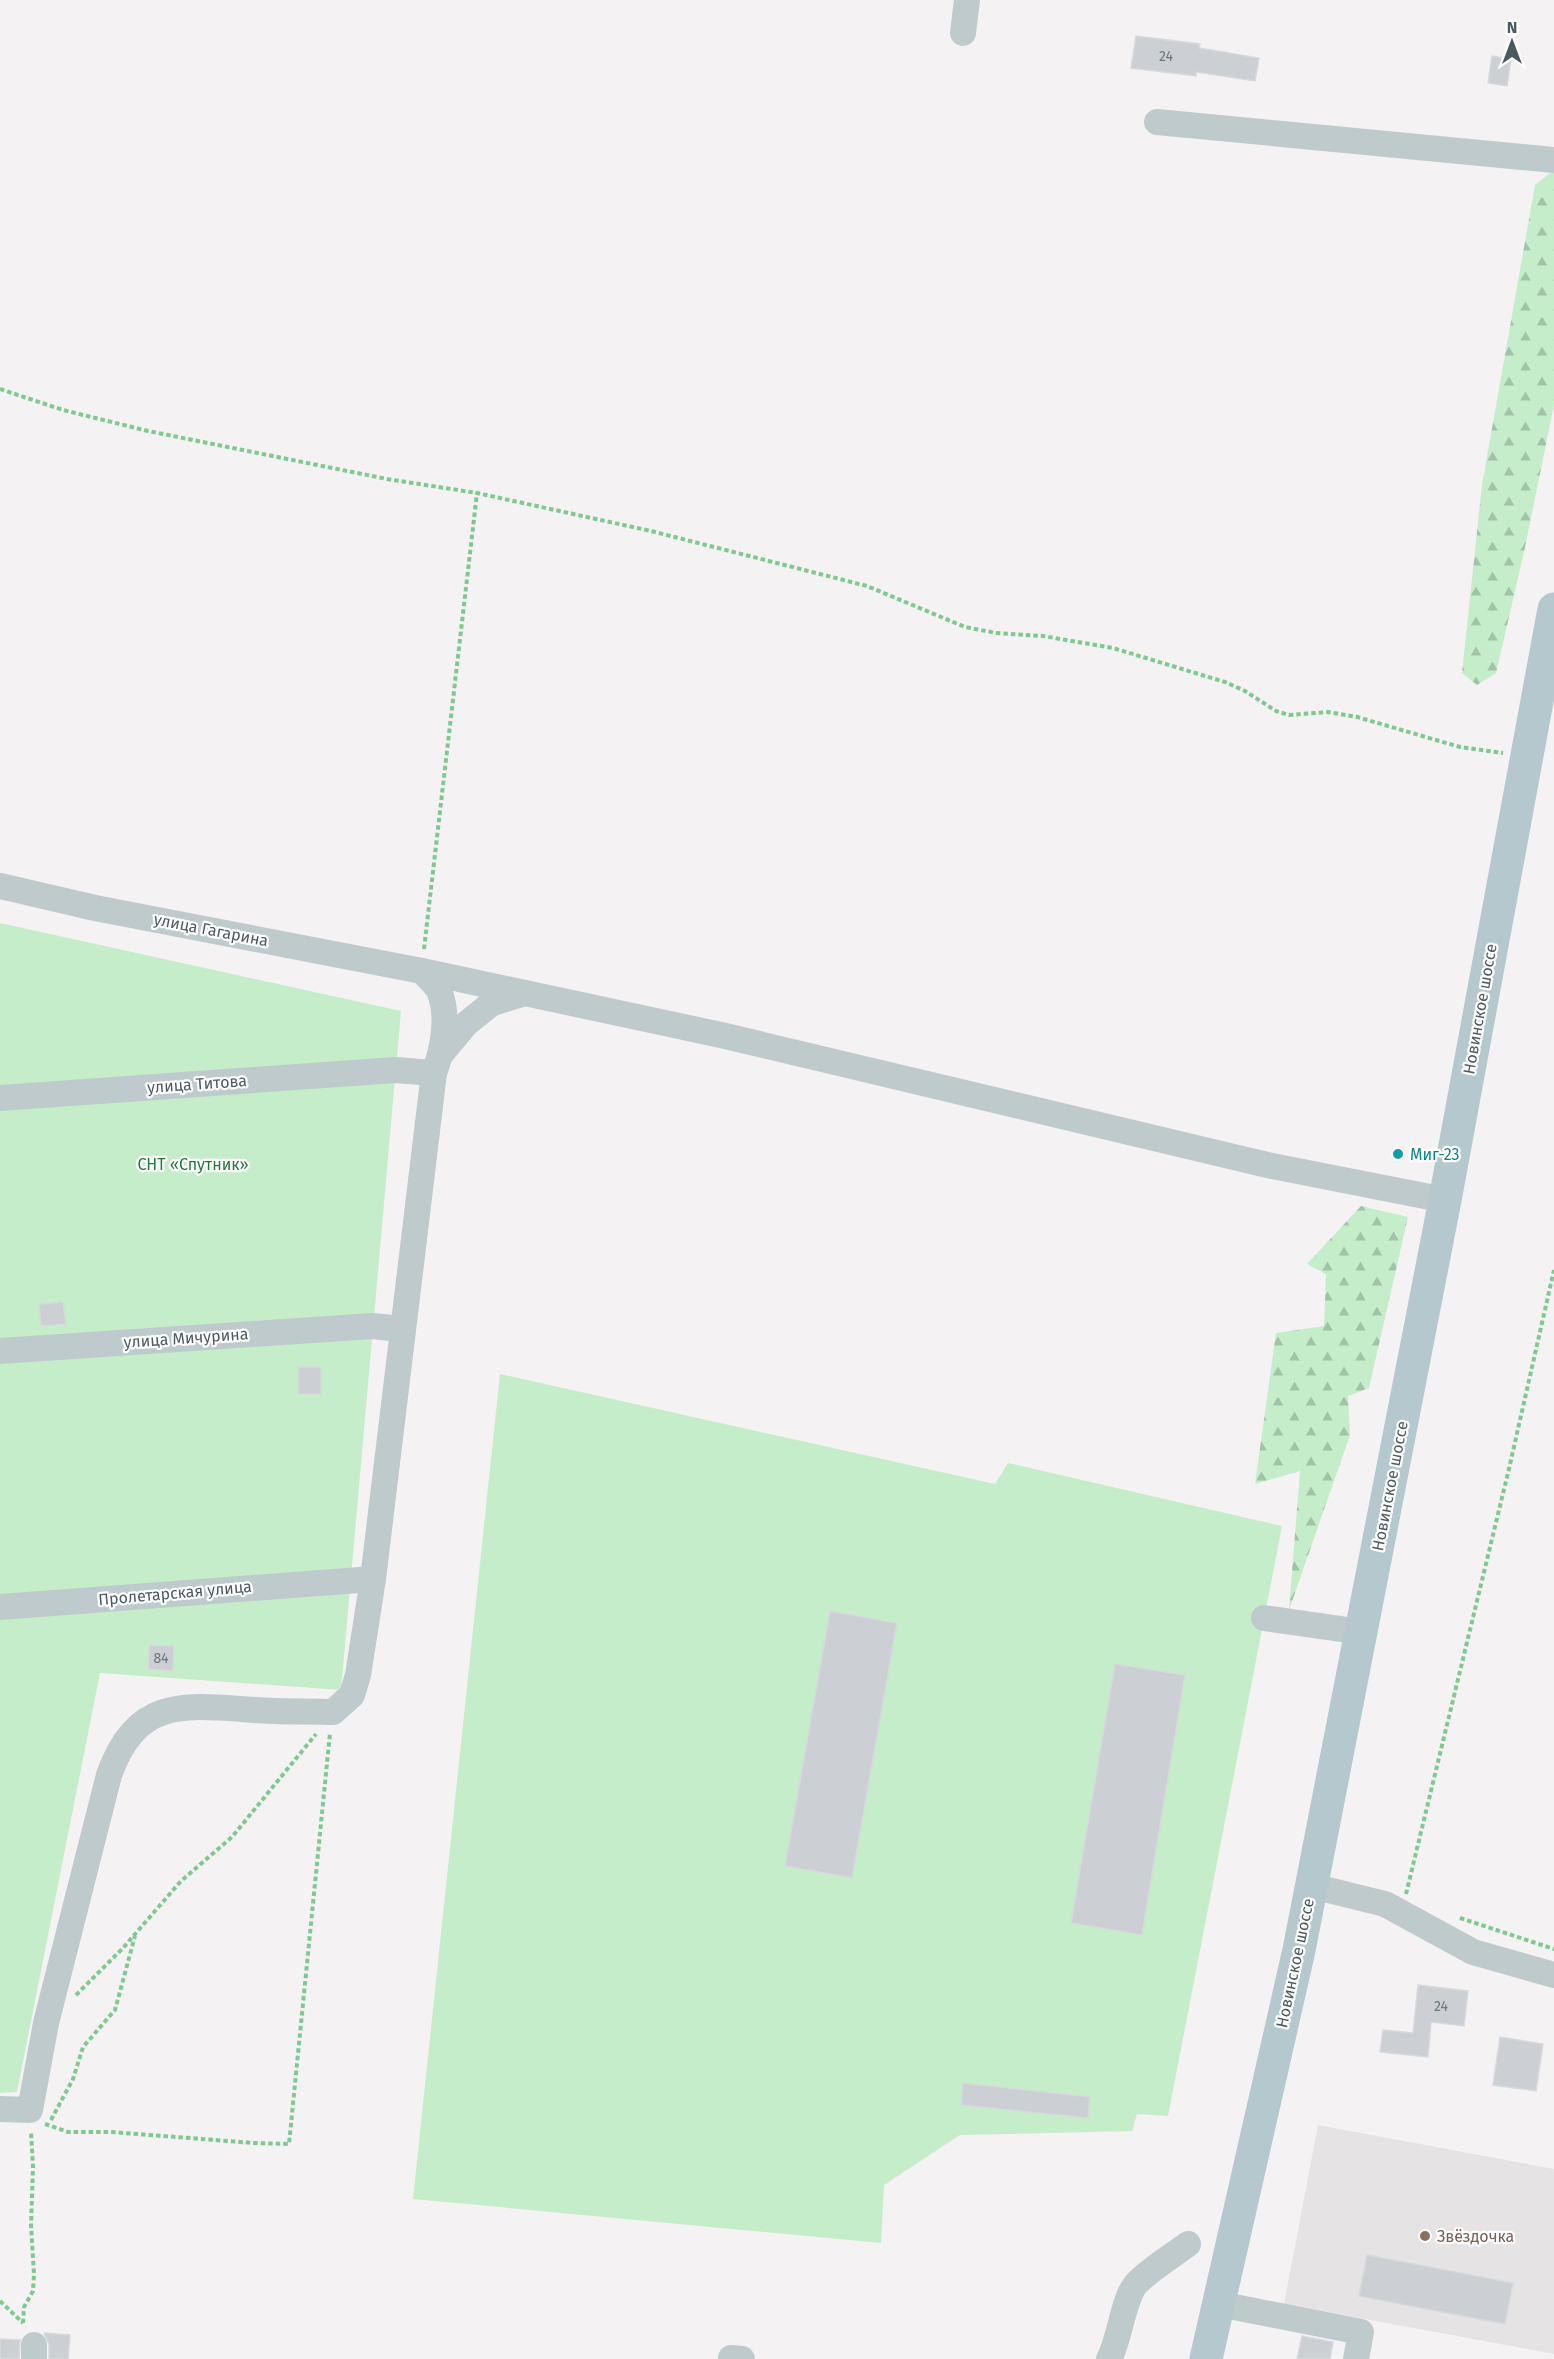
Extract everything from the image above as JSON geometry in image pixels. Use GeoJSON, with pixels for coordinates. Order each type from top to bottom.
{"type":"FeatureCollection","features":[{"type":"Feature","properties":{"kind":"main road","name":"Новинское шоссе"},"geometry":{"type":"LineString","coordinates":[[1206,2359],[1312,1886],[1445,1200],[1554,609]]}},
{"type":"Feature","properties":{"kind":"street"},"geometry":{"type":"LineString","coordinates":[[963,33],[967,0]]}},
{"type":"Feature","properties":{"kind":"street"},"geometry":{"type":"LineString","coordinates":[[1157,122],[1554,160]]}},
{"type":"Feature","properties":{"kind":"street","name":"улица Гагарина"},"geometry":{"type":"LineString","coordinates":[[0,886],[95,908],[422,971],[722,1035],[1272,1166],[1445,1200]]}},
{"type":"Feature","properties":{"kind":"street"},"geometry":{"type":"LineString","coordinates":[[22,2113],[109,1775],[117,1754],[129,1734],[147,1719],[170,1709],[208,1706],[333,1712],[352,1695],[358,1676],[362,1579],[402,1329],[444,1021],[440,992],[422,971]]}},
{"type":"Feature","properties":{"kind":"street"},"geometry":{"type":"LineString","coordinates":[[437,1064],[466,1024],[492,1003],[525,993]]}},
{"type":"Feature","properties":{"kind":"street","name":"улица Титова"},"geometry":{"type":"LineString","coordinates":[[0,1098],[395,1070],[437,1064]]}},
{"type":"Feature","properties":{"kind":"street","name":"улица Мичурина"},"geometry":{"type":"LineString","coordinates":[[0,1351],[372,1326],[402,1329]]}},
{"type":"Feature","properties":{"kind":"street","name":"Пролетарская улица"},"geometry":{"type":"LineString","coordinates":[[0,1607],[362,1579]]}},
{"type":"Feature","properties":{"kind":"street"},"geometry":{"type":"LineString","coordinates":[[1264,1618],[1362,1632]]}},
{"type":"Feature","properties":{"kind":"street"},"geometry":{"type":"LineString","coordinates":[[1312,1886],[1384,1904],[1473,1952],[1554,1975]]}},
{"type":"Feature","properties":{"kind":"street"},"geometry":{"type":"LineString","coordinates":[[1109,2359],[1135,2285],[1188,2244]]}},
{"type":"Feature","properties":{"kind":"street"},"geometry":{"type":"LineString","coordinates":[[1219,2304],[1361,2332],[1356,2359]]}},
{"type":"Feature","properties":{"kind":"path"},"geometry":{"type":"LineString","coordinates":[[0,389],[63,410],[148,430],[387,479],[477,493],[651,531],[867,586],[965,627],[996,633],[1043,636],[1113,648],[1225,682],[1245,691],[1276,711],[1289,715],[1328,712],[1357,717],[1460,747],[1526,756]]}},
{"type":"Feature","properties":{"kind":"path"},"geometry":{"type":"LineString","coordinates":[[422,971],[477,493]]}},
{"type":"Feature","properties":{"kind":"path"},"geometry":{"type":"LineString","coordinates":[[1405,1900],[1508,1473],[1554,1270]]}},
{"type":"Feature","properties":{"kind":"path"},"geometry":{"type":"LineString","coordinates":[[46,2023],[136,1934],[181,1881],[232,1837],[333,1712]]}},
{"type":"Feature","properties":{"kind":"path"},"geometry":{"type":"LineString","coordinates":[[22,2113],[68,2132],[111,2132],[289,2144],[333,1712]]}},
{"type":"Feature","properties":{"kind":"path"},"geometry":{"type":"LineString","coordinates":[[1458,1917],[1554,1949]]}},
{"type":"Feature","properties":{"kind":"path"},"geometry":{"type":"LineString","coordinates":[[22,2113],[73,2079],[83,2047],[115,2010],[136,1934]]}},
{"type":"Feature","properties":{"kind":"path"},"geometry":{"type":"LineString","coordinates":[[0,2301],[23,2323],[24,2307],[33,2291],[34,2274],[22,2113]]}},
{"type":"Feature","properties":{"kind":"shaded area","name":"Звёздочка"},"geometry":{"type":"Polygon","coordinates":[[[1318,2125],[1554,2169],[1554,2354],[1284,2304],[1318,2125]]]}},
{"type":"Feature","properties":{"kind":"green space"},"geometry":{"type":"Polygon","coordinates":[[[1554,170],[1554,405],[1496,673],[1477,685],[1462,673],[1482,485],[1535,185],[1554,170]]]}},
{"type":"Feature","properties":{"kind":"green space","name":"СНТ «Спутник»"},"geometry":{"type":"Polygon","coordinates":[[[0,923],[401,1011],[341,1690],[100,1673],[17,2092],[0,2093],[0,923]]]}},
{"type":"Feature","properties":{"kind":"green space"},"geometry":{"type":"Polygon","coordinates":[[[1361,1206],[1408,1217],[1369,1388],[1348,1396],[1350,1435],[1289,1610],[1300,1471],[1255,1484],[1276,1333],[1324,1326],[1326,1274],[1307,1264],[1361,1206]]]}},
{"type":"Feature","properties":{"kind":"green space"},"geometry":{"type":"Polygon","coordinates":[[[500,1374],[995,1484],[1008,1463],[1282,1526],[1168,2116],[1137,2114],[1132,2131],[960,2135],[884,2185],[881,2243],[413,2199],[500,1374]]]}},
{"type":"Feature","properties":{"kind":"building"},"geometry":{"type":"Polygon","coordinates":[[[1136,36],[1200,44],[1199,48],[1259,58],[1255,81],[1196,72],[1196,76],[1131,68],[1136,36]]]}},
{"type":"Feature","properties":{"kind":"building"},"geometry":{"type":"Polygon","coordinates":[[[1492,56],[1511,59],[1507,86],[1488,83],[1492,56]]]}},
{"type":"Feature","properties":{"kind":"building"},"geometry":{"type":"Polygon","coordinates":[[[63,1302],[66,1324],[41,1326],[39,1304],[63,1302]]]}},
{"type":"Feature","properties":{"kind":"building"},"geometry":{"type":"Polygon","coordinates":[[[298,1367],[321,1367],[321,1394],[298,1394],[298,1367]]]}},
{"type":"Feature","properties":{"kind":"building"},"geometry":{"type":"Polygon","coordinates":[[[830,1611],[897,1623],[852,1878],[785,1866],[830,1611]]]}},
{"type":"Feature","properties":{"kind":"building"},"geometry":{"type":"Polygon","coordinates":[[[149,1645],[174,1646],[173,1671],[148,1669],[149,1645]]]}},
{"type":"Feature","properties":{"kind":"building"},"geometry":{"type":"Polygon","coordinates":[[[1115,1664],[1185,1675],[1142,1935],[1071,1923],[1115,1664]]]}},
{"type":"Feature","properties":{"kind":"building"},"geometry":{"type":"Polygon","coordinates":[[[1418,1985],[1468,1991],[1464,2026],[1431,2022],[1428,2057],[1380,2052],[1383,2030],[1413,2033],[1418,1985]]]}},
{"type":"Feature","properties":{"kind":"building"},"geometry":{"type":"Polygon","coordinates":[[[1500,2037],[1543,2044],[1536,2091],[1493,2085],[1500,2037]]]}},
{"type":"Feature","properties":{"kind":"building"},"geometry":{"type":"Polygon","coordinates":[[[963,2083],[1090,2097],[1088,2118],[961,2105],[963,2083]]]}},
{"type":"Feature","properties":{"kind":"building"},"geometry":{"type":"Polygon","coordinates":[[[1367,2255],[1513,2283],[1505,2324],[1359,2296],[1367,2255]]]}},
{"type":"Feature","properties":{"kind":"building"},"geometry":{"type":"Polygon","coordinates":[[[44,2333],[70,2335],[68,2359],[49,2359],[49,2344],[44,2333]]]}},
{"type":"Feature","properties":{"kind":"building"},"geometry":{"type":"Polygon","coordinates":[[[1302,2336],[1333,2342],[1330,2359],[1297,2359],[1302,2336]]]}},
{"type":"Feature","properties":{"kind":"building"},"geometry":{"type":"Polygon","coordinates":[[[0,2339],[20,2340],[19,2359],[0,2359],[0,2339]]]}},
{"type":"Feature","properties":{"kind":"place","name":"Миг-23"},"geometry":{"type":"Point","coordinates":[1398,1154]}},
{"type":"Feature","properties":{"kind":"place","name":"Звёздочка"},"geometry":{"type":"Point","coordinates":[1425,2236]}}]}
